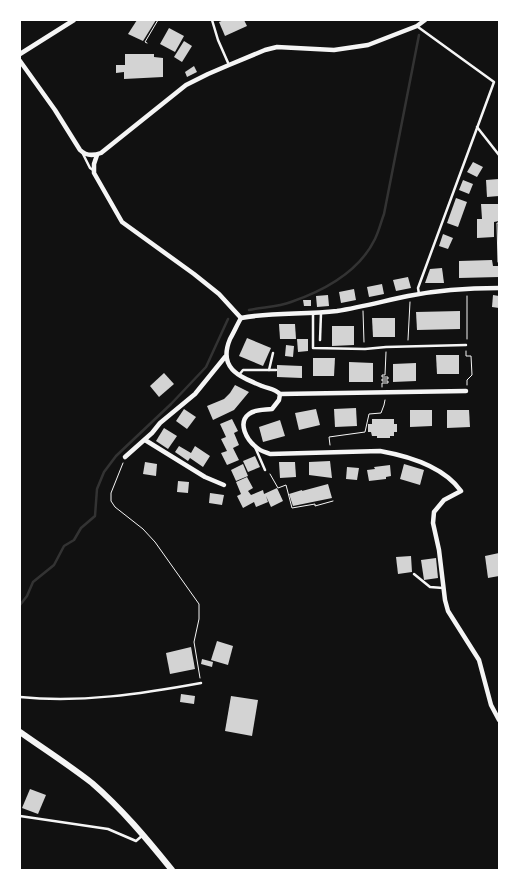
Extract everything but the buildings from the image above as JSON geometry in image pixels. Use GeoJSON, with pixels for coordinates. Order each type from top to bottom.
{"type":"FeatureCollection","features":[{"type":"Feature","properties":{"kind":"main road"},"geometry":{"type":"LineString","coordinates":[[20,732],[92,784],[120,809],[172,870]]}},
{"type":"Feature","properties":{"kind":"street"},"geometry":{"type":"LineString","coordinates":[[20,54],[74,20]]}},
{"type":"Feature","properties":{"kind":"street"},"geometry":{"type":"LineString","coordinates":[[426,20],[417,26],[368,45],[334,50],[277,47],[265,50],[208,74],[186,85],[97,155],[93,170],[122,222],[194,274],[219,294],[242,318],[313,314],[362,307],[419,294],[468,288],[499,288]]}},
{"type":"Feature","properties":{"kind":"street"},"geometry":{"type":"LineString","coordinates":[[20,61],[83,152],[89,155],[97,155]]}},
{"type":"Feature","properties":{"kind":"street"},"geometry":{"type":"LineString","coordinates":[[125,457],[145,440],[160,423],[195,394],[225,357],[235,329],[242,318]]}},
{"type":"Feature","properties":{"kind":"street"},"geometry":{"type":"LineString","coordinates":[[225,357],[229,366],[239,374],[264,387],[275,389],[280,394],[280,400],[272,410],[255,411],[248,415],[244,421],[244,431],[249,440],[258,449],[270,454],[380,451],[398,454],[428,466],[454,482],[461,491],[444,500],[434,512],[433,523],[439,550],[444,600],[448,611],[479,660],[483,669],[491,705],[499,720]]}},
{"type":"Feature","properties":{"kind":"street"},"geometry":{"type":"LineString","coordinates":[[280,394],[466,391]]}},
{"type":"Feature","properties":{"kind":"street"},"geometry":{"type":"LineString","coordinates":[[145,440],[205,477],[224,485]]}},
{"type":"Feature","properties":{"kind":"lane"},"geometry":{"type":"LineString","coordinates":[[212,20],[229,65]]}},
{"type":"Feature","properties":{"kind":"lane"},"geometry":{"type":"LineString","coordinates":[[417,26],[494,82],[418,288],[419,294]]}},
{"type":"Feature","properties":{"kind":"lane"},"geometry":{"type":"LineString","coordinates":[[477,127],[499,155]]}},
{"type":"Feature","properties":{"kind":"lane"},"geometry":{"type":"LineString","coordinates":[[83,152],[93,170]]}},
{"type":"Feature","properties":{"kind":"lane"},"geometry":{"type":"LineString","coordinates":[[320,313],[320,340]]}},
{"type":"Feature","properties":{"kind":"lane"},"geometry":{"type":"LineString","coordinates":[[313,314],[313,348],[365,349],[386,346],[466,345]]}},
{"type":"Feature","properties":{"kind":"lane"},"geometry":{"type":"LineString","coordinates":[[268,370],[273,353]]}},
{"type":"Feature","properties":{"kind":"lane"},"geometry":{"type":"LineString","coordinates":[[239,374],[242,370],[276,370]]}},
{"type":"Feature","properties":{"kind":"lane"},"geometry":{"type":"LineString","coordinates":[[254,445],[265,470]]}},
{"type":"Feature","properties":{"kind":"lane"},"geometry":{"type":"LineString","coordinates":[[414,574],[430,587],[443,588]]}},
{"type":"Feature","properties":{"kind":"lane"},"geometry":{"type":"LineString","coordinates":[[20,697],[63,699],[107,698],[201,683]]}},
{"type":"Feature","properties":{"kind":"lane"},"geometry":{"type":"LineString","coordinates":[[20,816],[108,829],[136,841],[144,835]]}},
{"type":"Feature","properties":{"kind":"path"},"geometry":{"type":"LineString","coordinates":[[148,43],[146,42],[158,20]]}},
{"type":"Feature","properties":{"kind":"path"},"geometry":{"type":"LineString","coordinates":[[498,262],[497,223],[499,223]]}},
{"type":"Feature","properties":{"kind":"path"},"geometry":{"type":"LineString","coordinates":[[466,345],[467,294]]}},
{"type":"Feature","properties":{"kind":"path"},"geometry":{"type":"LineString","coordinates":[[408,336],[410,303]]}},
{"type":"Feature","properties":{"kind":"path"},"geometry":{"type":"LineString","coordinates":[[363,338],[364,313]]}},
{"type":"Feature","properties":{"kind":"path"},"geometry":{"type":"LineString","coordinates":[[382,383],[388,383],[388,381],[382,381],[382,379],[388,379],[388,377],[382,377],[382,375],[385,375],[386,355]]}},
{"type":"Feature","properties":{"kind":"path"},"geometry":{"type":"LineString","coordinates":[[466,356],[471,356],[472,375],[467,380]]}},
{"type":"Feature","properties":{"kind":"path"},"geometry":{"type":"LineString","coordinates":[[330,449],[329,437],[365,432],[365,424],[369,414],[381,413],[385,395]]}},
{"type":"Feature","properties":{"kind":"path"},"geometry":{"type":"LineString","coordinates":[[125,457],[111,493],[112,500],[115,507],[143,529],[155,542],[199,604],[199,619],[194,642],[201,683]]}},
{"type":"Feature","properties":{"kind":"path"},"geometry":{"type":"LineString","coordinates":[[278,488],[286,485],[292,508],[315,504],[315,506],[333,501]]}},
{"type":"Feature","properties":{"kind":"waterway"},"geometry":{"type":"LineString","coordinates":[[249,310],[286,304],[315,292],[350,271],[368,251],[384,214],[419,35]]}},
{"type":"Feature","properties":{"kind":"waterway"},"geometry":{"type":"LineString","coordinates":[[20,605],[27,596],[33,582],[54,565],[64,546],[74,540],[81,528],[95,516],[97,489],[104,472],[116,456],[171,404],[206,367],[228,319]]}}]}
